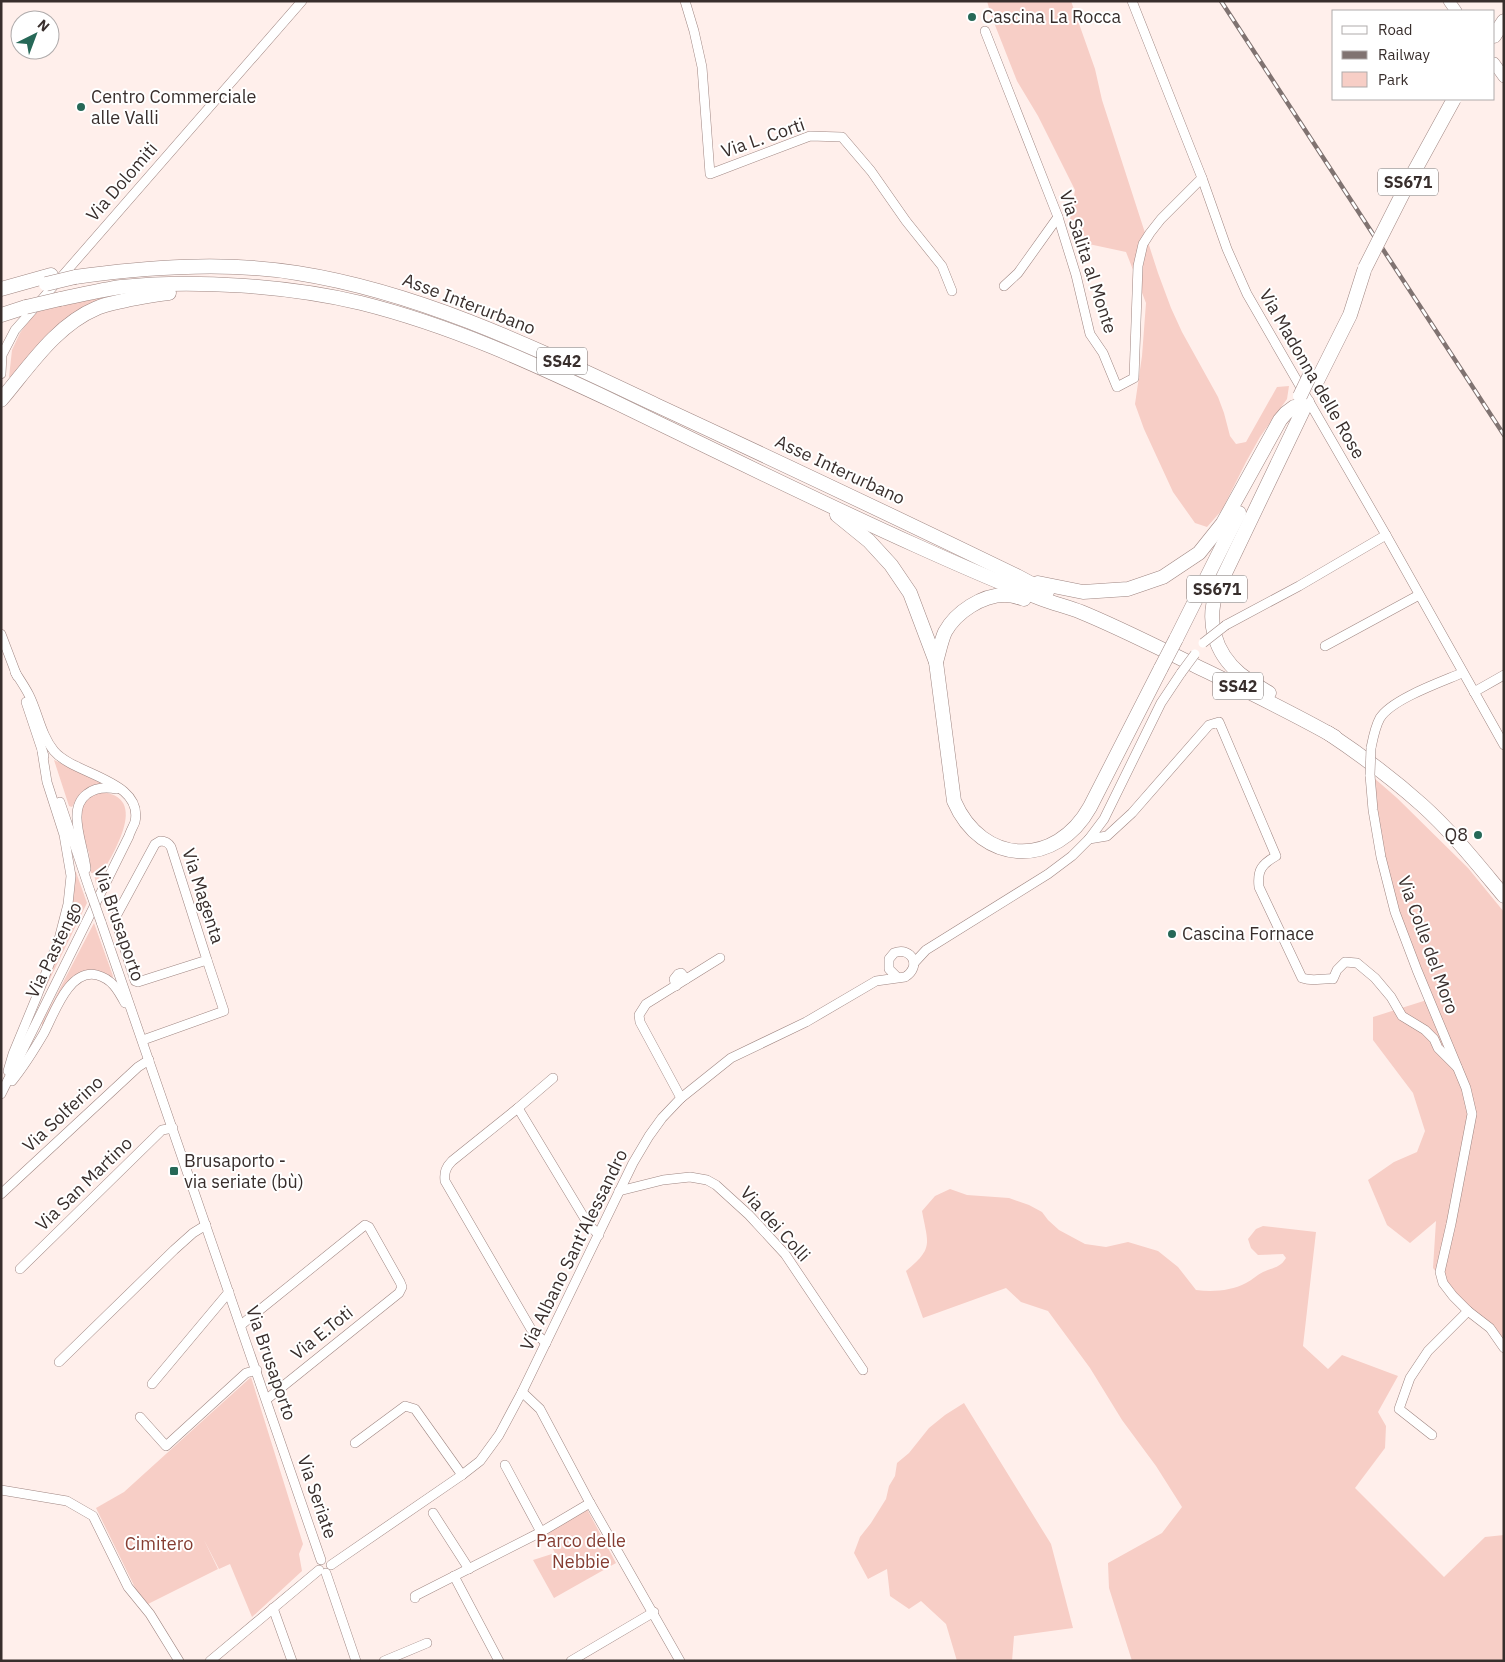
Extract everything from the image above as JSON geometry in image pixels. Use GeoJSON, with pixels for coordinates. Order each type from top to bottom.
{"type":"FeatureCollection","features":[{"type":"Feature","properties":{"kind":"highway"},"geometry":{"type":"LineString","coordinates":[[1495,34],[1504,20]]}},
{"type":"Feature","properties":{"kind":"highway","name":"SS671"},"geometry":{"type":"LineString","coordinates":[[697,442],[718,458],[840,517],[869,541],[890,565],[910,593],[936,662],[951,788],[959,812],[972,829],[986,842],[1000,848],[1017,851],[1046,847],[1062,839],[1081,821],[1090,807],[1313,379],[1364,269],[1453,100]]}},
{"type":"Feature","properties":{"kind":"highway","name":"Asse Interurbano"},"geometry":{"type":"LineString","coordinates":[[1,299],[49,280],[76,274],[150,269],[230,267],[295,272],[360,285],[478,325],[560,360],[1017,576],[1080,612]]}},
{"type":"Feature","properties":{"kind":"highway"},"geometry":{"type":"LineString","coordinates":[[1,289],[49,280]]}},
{"type":"Feature","properties":{"kind":"highway","name":"Asse Interurbano"},"geometry":{"type":"LineString","coordinates":[[1,315],[60,299],[120,288],[188,284],[242,286],[298,292],[358,302],[441,327],[515,355],[697,442]]}},
{"type":"Feature","properties":{"kind":"highway"},"geometry":{"type":"LineString","coordinates":[[1,400],[59,333],[88,312],[107,304],[159,294],[218,291],[242,286]]}},
{"type":"Feature","properties":{"kind":"highway"},"geometry":{"type":"LineString","coordinates":[[1017,576],[1051,586],[1083,592],[1128,589],[1163,577],[1199,553],[1224,523],[1276,427],[1286,412],[1300,402]]}},
{"type":"Feature","properties":{"kind":"highway","name":"SS671"},"geometry":{"type":"LineString","coordinates":[[1300,402],[1216,590],[1212,602],[1211,621],[1216,641],[1223,654],[1239,673],[1335,737]]}},
{"type":"Feature","properties":{"kind":"highway","name":"SS42"},"geometry":{"type":"LineString","coordinates":[[697,442],[916,546],[1041,598],[1080,612],[1140,639],[1265,700],[1335,737],[1423,806],[1473,859],[1504,896]]}},
{"type":"Feature","properties":{"kind":"highway"},"geometry":{"type":"LineString","coordinates":[[936,662],[945,633],[957,617],[977,602],[1002,595],[1040,603],[1124,641],[1140,639]]}},
{"type":"Feature","properties":{"kind":"main road"},"geometry":{"type":"LineString","coordinates":[[1495,64],[1504,77]]}},
{"type":"Feature","properties":{"kind":"street","name":"Via Dolomiti"},"geometry":{"type":"LineString","coordinates":[[10,341],[15,330],[302,1]]}},
{"type":"Feature","properties":{"kind":"street","name":"Via L. Corti"},"geometry":{"type":"LineString","coordinates":[[685,1],[702,67],[710,174],[810,136],[842,137],[871,171],[906,221],[942,266],[952,291]]}},
{"type":"Feature","properties":{"kind":"street","name":"Via Madonna delle Rose"},"geometry":{"type":"LineString","coordinates":[[1132,1],[1202,178],[1227,249],[1248,294],[1504,745]]}},
{"type":"Feature","properties":{"kind":"street","name":"Via Salita al Monte"},"geometry":{"type":"LineString","coordinates":[[985,31],[1058,217],[1076,275],[1090,334],[1103,353],[1117,387],[1134,378],[1138,266],[1143,244],[1161,219],[1202,178]]}},
{"type":"Feature","properties":{"kind":"street"},"geometry":{"type":"LineString","coordinates":[[1004,286],[1018,273],[1058,217]]}},
{"type":"Feature","properties":{"kind":"street"},"geometry":{"type":"LineString","coordinates":[[1,374],[2,355],[10,341]]}},
{"type":"Feature","properties":{"kind":"street"},"geometry":{"type":"LineString","coordinates":[[1,396],[4,388],[10,341]]}},
{"type":"Feature","properties":{"kind":"street"},"geometry":{"type":"LineString","coordinates":[[914,963],[926,950],[1048,874],[1072,856],[1089,839],[1104,819],[1161,703],[1203,644],[1226,625],[1299,586],[1386,535]]}},
{"type":"Feature","properties":{"kind":"street"},"geometry":{"type":"LineString","coordinates":[[1325,646],[1419,595]]}},
{"type":"Feature","properties":{"kind":"street","name":"Via Brusaporto"},"geometry":{"type":"LineString","coordinates":[[1,634],[282,1444]]}},
{"type":"Feature","properties":{"kind":"street"},"geometry":{"type":"LineString","coordinates":[[15,672],[29,696],[46,739],[59,757],[116,785],[124,792]]}},
{"type":"Feature","properties":{"kind":"street","name":"Via Colle del Moro"},"geometry":{"type":"LineString","coordinates":[[1462,673],[1412,695],[1392,707],[1381,717],[1373,733],[1370,748],[1370,775],[1380,857],[1395,912],[1416,970],[1458,1067],[1468,1095],[1472,1114],[1440,1272],[1443,1283],[1468,1311],[1490,1328],[1504,1348]]}},
{"type":"Feature","properties":{"kind":"street"},"geometry":{"type":"LineString","coordinates":[[1474,692],[1504,675]]}},
{"type":"Feature","properties":{"kind":"street","name":"Via Colle del Moro"},"geometry":{"type":"LineString","coordinates":[[1089,839],[1108,836],[1132,813],[1209,725],[1219,722],[1276,856],[1266,862],[1258,875],[1259,887],[1302,978],[1312,981],[1321,978],[1333,979],[1337,970],[1345,962],[1357,963],[1375,978],[1391,997],[1402,1016],[1425,1030],[1434,1039],[1438,1048],[1458,1067]]}},
{"type":"Feature","properties":{"kind":"street"},"geometry":{"type":"LineString","coordinates":[[1,1094],[13,1054],[59,939],[68,904],[70,867],[64,835],[47,782],[42,751]]}},
{"type":"Feature","properties":{"kind":"street"},"geometry":{"type":"LineString","coordinates":[[89,887],[85,855],[75,816],[76,808],[85,795],[98,788],[116,788],[124,792]]}},
{"type":"Feature","properties":{"kind":"street","name":"Via Pastengo"},"geometry":{"type":"LineString","coordinates":[[1,1094],[135,822],[135,812],[132,803],[124,792]]}},
{"type":"Feature","properties":{"kind":"street","name":"Via Magenta"},"geometry":{"type":"LineString","coordinates":[[141,1036],[224,1011],[171,847],[164,841],[155,844],[115,918],[135,981],[142,982],[207,960]]}},
{"type":"Feature","properties":{"kind":"street"},"geometry":{"type":"LineString","coordinates":[[906,952],[913,958],[914,967],[905,977],[897,977],[890,972],[888,963],[894,953],[926,950]]}},
{"type":"Feature","properties":{"kind":"street"},"geometry":{"type":"LineString","coordinates":[[681,1098],[640,1022],[639,1015],[646,1004],[720,958]]}},
{"type":"Feature","properties":{"kind":"street","name":"Via Albano Sant'Alessandro"},"geometry":{"type":"LineString","coordinates":[[876,981],[888,963]]}},
{"type":"Feature","properties":{"kind":"street"},"geometry":{"type":"LineString","coordinates":[[1,1094],[28,1061],[61,999],[79,977],[94,974],[110,980],[116,986],[141,1036]]}},
{"type":"Feature","properties":{"kind":"street","name":"Via Albano Sant'Alessandro"},"geometry":{"type":"LineString","coordinates":[[210,1661],[273,1608],[325,1569],[480,1461],[490,1449],[522,1392],[619,1191],[649,1136],[662,1118],[681,1098],[731,1058],[806,1022],[876,981],[897,977]]}},
{"type":"Feature","properties":{"kind":"street","name":"Via Solferino"},"geometry":{"type":"LineString","coordinates":[[1,1194],[138,1067],[150,1060]]}},
{"type":"Feature","properties":{"kind":"street"},"geometry":{"type":"LineString","coordinates":[[546,1343],[531,1329],[445,1181],[444,1175],[446,1167],[452,1161],[553,1078]]}},
{"type":"Feature","properties":{"kind":"street"},"geometry":{"type":"LineString","coordinates":[[518,1108],[588,1224],[599,1235]]}},
{"type":"Feature","properties":{"kind":"street","name":"Via San Martino"},"geometry":{"type":"LineString","coordinates":[[20,1269],[162,1130],[172,1128]]}},
{"type":"Feature","properties":{"kind":"street","name":"Via dei Colli"},"geometry":{"type":"LineString","coordinates":[[619,1191],[663,1180],[690,1177],[707,1180],[716,1185],[749,1215],[785,1254],[863,1370]]}},
{"type":"Feature","properties":{"kind":"street"},"geometry":{"type":"LineString","coordinates":[[60,1362],[174,1250],[193,1233],[206,1225]]}},
{"type":"Feature","properties":{"kind":"street","name":"Via E.Toti"},"geometry":{"type":"LineString","coordinates":[[241,1324],[365,1225],[369,1227],[402,1287],[399,1293],[267,1400]]}},
{"type":"Feature","properties":{"kind":"street","name":"Via Brusaporto"},"geometry":{"type":"LineString","coordinates":[[152,1384],[229,1292]]}},
{"type":"Feature","properties":{"kind":"street"},"geometry":{"type":"LineString","coordinates":[[1432,1435],[1399,1410],[1410,1378],[1428,1351],[1468,1311]]}},
{"type":"Feature","properties":{"kind":"street"},"geometry":{"type":"LineString","coordinates":[[140,1417],[166,1446],[246,1373],[257,1370]]}},
{"type":"Feature","properties":{"kind":"street"},"geometry":{"type":"LineString","coordinates":[[522,1392],[540,1410],[680,1661]]}},
{"type":"Feature","properties":{"kind":"street"},"geometry":{"type":"LineString","coordinates":[[355,1443],[405,1406],[415,1409],[462,1475]]}},
{"type":"Feature","properties":{"kind":"street","name":"Via Seriate"},"geometry":{"type":"LineString","coordinates":[[282,1444],[322,1560],[328,1561],[325,1569]]}},
{"type":"Feature","properties":{"kind":"street"},"geometry":{"type":"LineString","coordinates":[[504,1465],[540,1532]]}},
{"type":"Feature","properties":{"kind":"street"},"geometry":{"type":"LineString","coordinates":[[1,1490],[67,1501],[93,1516],[128,1587],[150,1614],[179,1661]]}},
{"type":"Feature","properties":{"kind":"street"},"geometry":{"type":"LineString","coordinates":[[415,1598],[415,1596],[540,1532],[590,1502]]}},
{"type":"Feature","properties":{"kind":"street"},"geometry":{"type":"LineString","coordinates":[[433,1513],[468,1569]]}},
{"type":"Feature","properties":{"kind":"street"},"geometry":{"type":"LineString","coordinates":[[325,1569],[356,1661]]}},
{"type":"Feature","properties":{"kind":"street"},"geometry":{"type":"LineString","coordinates":[[454,1576],[498,1661]]}},
{"type":"Feature","properties":{"kind":"street"},"geometry":{"type":"LineString","coordinates":[[273,1608],[292,1661]]}},
{"type":"Feature","properties":{"kind":"street"},"geometry":{"type":"LineString","coordinates":[[571,1661],[654,1612]]}},
{"type":"Feature","properties":{"kind":"street"},"geometry":{"type":"LineString","coordinates":[[384,1661],[427,1643]]}},
{"type":"Feature","properties":{"kind":"green space"},"geometry":{"type":"Polygon","coordinates":[[[987,1],[1071,1],[1095,69],[1102,100],[1171,308],[1218,397],[1230,436],[1236,444],[1246,442],[1277,387],[1289,386],[1287,399],[1260,437],[1222,510],[1207,527],[1195,523],[1173,492],[1144,429],[1135,404],[1142,356],[1146,303],[1126,252],[1084,243],[1069,226],[1075,190],[1038,116],[1017,81],[987,1]]]}},
{"type":"Feature","properties":{"kind":"green space"},"geometry":{"type":"Polygon","coordinates":[[[128,292],[127,294],[110,298],[13,378],[9,377],[12,350],[20,333],[36,311],[58,307],[59,304],[128,292]]]}},
{"type":"Feature","properties":{"kind":"green space"},"geometry":{"type":"Polygon","coordinates":[[[54,760],[102,783],[84,791],[72,807],[69,806],[54,760]]]}},
{"type":"Feature","properties":{"kind":"green space"},"geometry":{"type":"Polygon","coordinates":[[[1374,778],[1468,868],[1504,912],[1504,1344],[1499,1333],[1487,1320],[1468,1308],[1433,1268],[1436,1221],[1410,1243],[1387,1225],[1368,1180],[1394,1162],[1417,1152],[1425,1131],[1413,1093],[1373,1040],[1373,1017],[1430,999],[1400,919],[1378,824],[1374,778]]]}},
{"type":"Feature","properties":{"kind":"green space"},"geometry":{"type":"Polygon","coordinates":[[[98,792],[115,796],[124,804],[126,816],[117,845],[96,884],[94,873],[91,873],[89,853],[80,827],[82,806],[91,796],[98,792]]]}},
{"type":"Feature","properties":{"kind":"green space"},"geometry":{"type":"Polygon","coordinates":[[[74,872],[76,872],[87,903],[43,993],[42,992],[74,872]]]}},
{"type":"Feature","properties":{"kind":"green space"},"geometry":{"type":"Polygon","coordinates":[[[94,923],[113,976],[111,980],[86,972],[45,1025],[42,1026],[42,1023],[94,923]]]}},
{"type":"Feature","properties":{"kind":"green space"},"geometry":{"type":"Polygon","coordinates":[[[950,1189],[967,1195],[1009,1198],[1029,1205],[1042,1212],[1059,1230],[1085,1244],[1106,1247],[1128,1242],[1158,1251],[1178,1267],[1196,1290],[1215,1291],[1234,1288],[1281,1264],[1286,1258],[1283,1254],[1258,1255],[1251,1248],[1248,1239],[1256,1229],[1263,1226],[1316,1232],[1303,1346],[1328,1369],[1342,1355],[1398,1376],[1378,1412],[1386,1426],[1385,1448],[1355,1488],[1444,1577],[1485,1537],[1504,1535],[1504,1661],[1132,1661],[1109,1588],[1108,1563],[1162,1533],[1182,1507],[1156,1466],[1122,1420],[1090,1368],[1048,1311],[1021,1302],[1006,1288],[923,1318],[906,1271],[921,1257],[927,1245],[922,1211],[935,1196],[950,1189]]]}},
{"type":"Feature","properties":{"kind":"green space","name":"Cimitero"},"geometry":{"type":"Polygon","coordinates":[[[251,1377],[303,1544],[299,1554],[302,1571],[252,1617],[230,1564],[219,1569],[204,1540],[218,1569],[144,1606],[96,1508],[124,1492],[251,1377]]]}},
{"type":"Feature","properties":{"kind":"green space"},"geometry":{"type":"Polygon","coordinates":[[[964,1403],[1051,1544],[1073,1628],[1014,1636],[1012,1661],[957,1661],[946,1624],[921,1601],[909,1609],[890,1596],[887,1569],[868,1579],[854,1553],[860,1537],[886,1499],[889,1486],[895,1476],[897,1463],[909,1453],[929,1428],[964,1403]]]}},
{"type":"Feature","properties":{"kind":"green space","name":"Parco delle Nebbie"},"geometry":{"type":"Polygon","coordinates":[[[587,1509],[616,1563],[554,1598],[533,1560],[555,1553],[545,1534],[587,1509]]]}},
{"type":"Feature","properties":{"kind":"railway"},"geometry":{"type":"LineString","coordinates":[[1221,1],[1504,435]]}},
{"type":"Feature","properties":{"kind":"place","name":"Cascina La Rocca"},"geometry":{"type":"Point","coordinates":[972,17]}},
{"type":"Feature","properties":{"kind":"place","name":"Centro Commerciale alle Valli"},"geometry":{"type":"Point","coordinates":[81,107]}},
{"type":"Feature","properties":{"kind":"place","name":"Q8"},"geometry":{"type":"Point","coordinates":[1478,835]}},
{"type":"Feature","properties":{"kind":"place","name":"Cascina Fornace"},"geometry":{"type":"Point","coordinates":[1172,934]}},
{"type":"Feature","properties":{"kind":"place","name":"Brusaporto - via seriate (bù)"},"geometry":{"type":"Point","coordinates":[174,1171]}}]}
